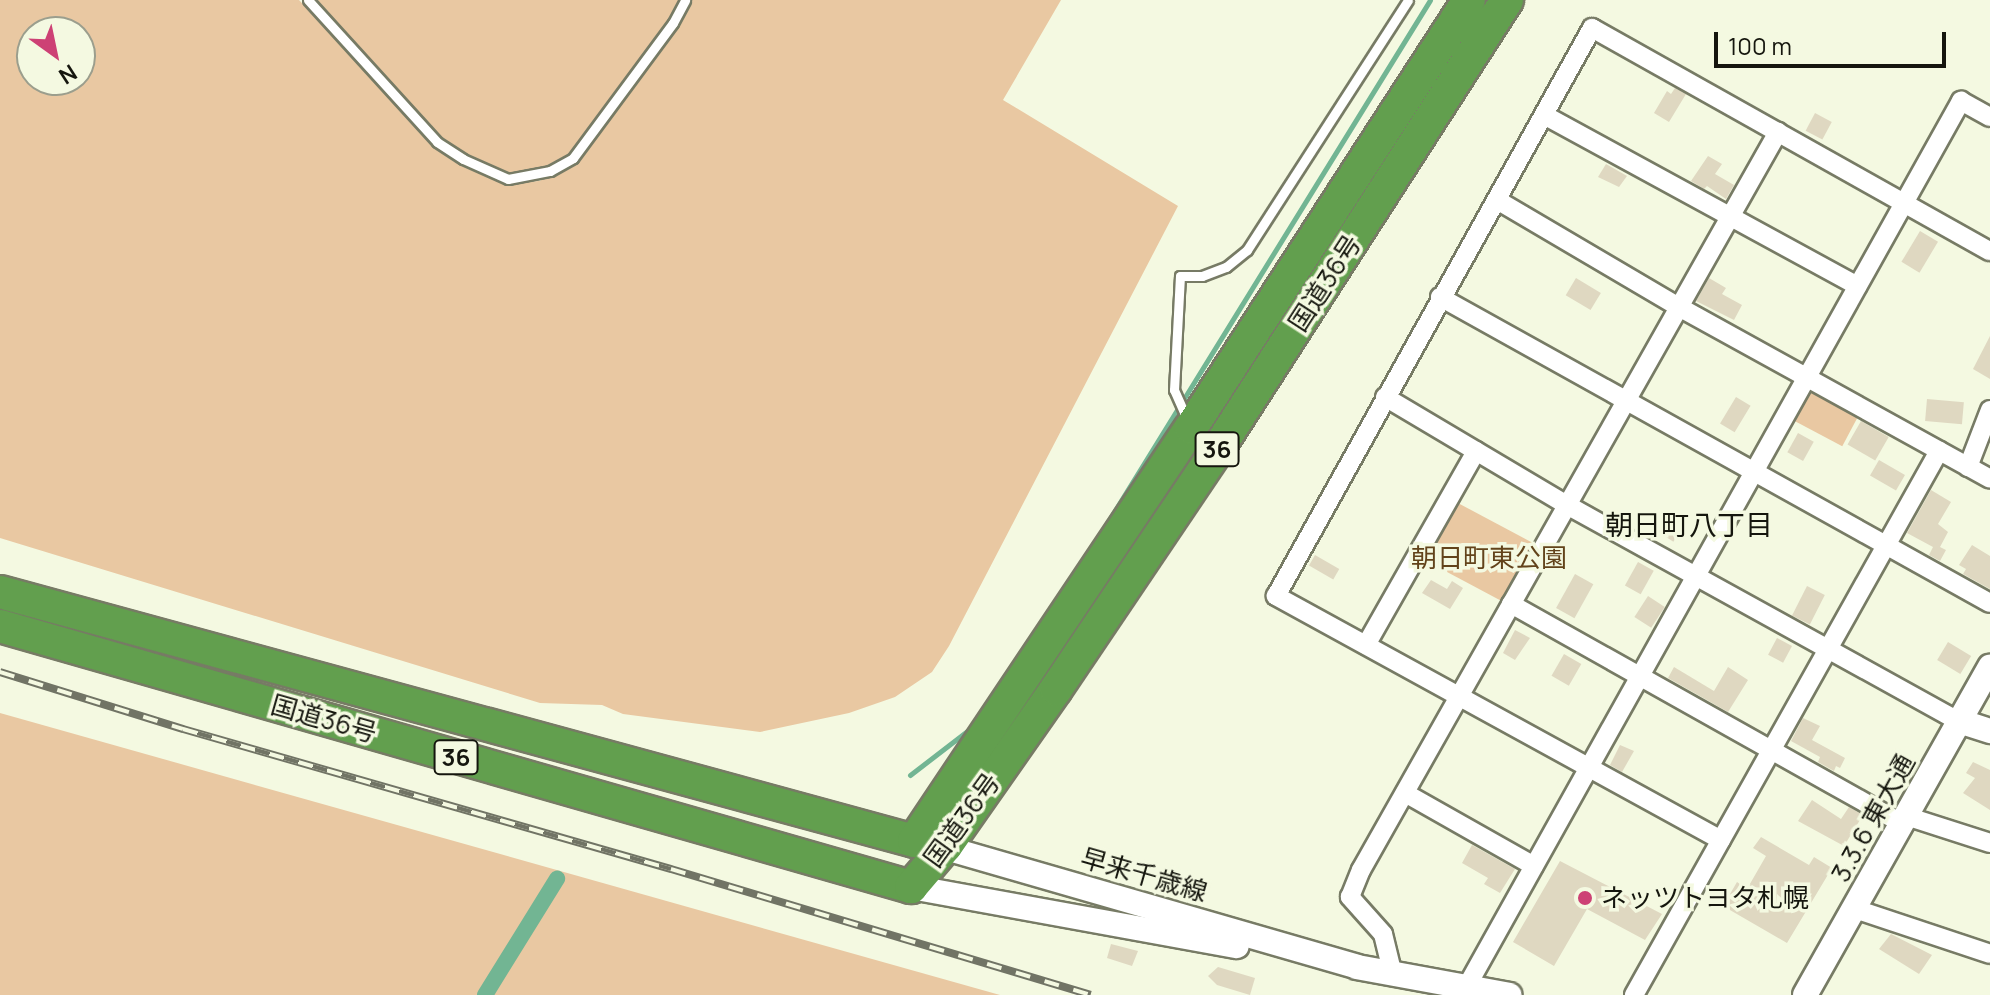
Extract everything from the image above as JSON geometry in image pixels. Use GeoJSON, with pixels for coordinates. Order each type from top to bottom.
{"type":"FeatureCollection","features":[{"type":"Feature","properties":{"kind":"highway","name":"国道36号"},"geometry":{"type":"LineString","coordinates":[[0,626],[911,887],[946,846],[1205,437],[1469,0]]}},
{"type":"Feature","properties":{"kind":"highway","name":"国道36号"},"geometry":{"type":"LineString","coordinates":[[0,592],[914,841],[1205,437],[1507,0]]}},
{"type":"Feature","properties":{"kind":"highway"},"geometry":{"type":"LineString","coordinates":[[911,887],[914,841]]}},
{"type":"Feature","properties":{"kind":"main road","name":"3.3.6 東大通"},"geometry":{"type":"LineString","coordinates":[[1805,995],[1990,667]]}},
{"type":"Feature","properties":{"kind":"main road"},"geometry":{"type":"LineString","coordinates":[[1959,721],[1990,731]]}},
{"type":"Feature","properties":{"kind":"main road","name":"早来千歳線"},"geometry":{"type":"LineString","coordinates":[[914,841],[946,846],[1357,967]]}},
{"type":"Feature","properties":{"kind":"main road","name":"早来千歳線"},"geometry":{"type":"LineString","coordinates":[[911,887],[1509,995]]}},
{"type":"Feature","properties":{"kind":"street"},"geometry":{"type":"LineString","coordinates":[[1721,840],[1276,596],[1592,28],[1990,251]]}},
{"type":"Feature","properties":{"kind":"street"},"geometry":{"type":"LineString","coordinates":[[1467,986],[1961,101],[1990,117]]}},
{"type":"Feature","properties":{"kind":"street"},"geometry":{"type":"LineString","coordinates":[[1544,115],[1857,286]]}},
{"type":"Feature","properties":{"kind":"street"},"geometry":{"type":"LineString","coordinates":[[1393,975],[1383,934],[1350,897],[1361,870],[1778,132]]}},
{"type":"Feature","properties":{"kind":"street"},"geometry":{"type":"LineString","coordinates":[[1497,200],[1679,307],[1990,479]]}},
{"type":"Feature","properties":{"kind":"street"},"geometry":{"type":"LineString","coordinates":[[1440,297],[1990,603]]}},
{"type":"Feature","properties":{"kind":"street"},"geometry":{"type":"LineString","coordinates":[[1385,397],[1567,505],[1959,721]]}},
{"type":"Feature","properties":{"kind":"street"},"geometry":{"type":"LineString","coordinates":[[1968,467],[1990,410]]}},
{"type":"Feature","properties":{"kind":"street"},"geometry":{"type":"LineString","coordinates":[[1366,645],[1476,451]]}},
{"type":"Feature","properties":{"kind":"street"},"geometry":{"type":"LineString","coordinates":[[1634,995],[1939,451]]}},
{"type":"Feature","properties":{"kind":"street"},"geometry":{"type":"LineString","coordinates":[[1511,604],[1639,678],[1904,819],[1990,843]]}},
{"type":"Feature","properties":{"kind":"street"},"geometry":{"type":"LineString","coordinates":[[1405,793],[1534,866]]}},
{"type":"Feature","properties":{"kind":"street"},"geometry":{"type":"LineString","coordinates":[[1855,909],[1990,954]]}},
{"type":"Feature","properties":{"kind":"lane"},"geometry":{"type":"LineString","coordinates":[[308,0],[437,142],[463,159],[508,179],[550,171],[573,158],[673,23],[685,0]]}},
{"type":"Feature","properties":{"kind":"lane"},"geometry":{"type":"LineString","coordinates":[[1205,437],[1174,390],[1180,276],[1202,276],[1226,267],[1247,250],[1408,0]]}},
{"type":"Feature","properties":{"kind":"green space"},"geometry":{"type":"Polygon","coordinates":[[[0,0],[299,0],[453,161],[511,183],[539,181],[564,170],[583,156],[679,26],[692,0],[1061,0],[1003,100],[1178,206],[949,646],[932,672],[895,697],[849,713],[760,732],[623,714],[602,705],[540,703],[0,538],[0,0]]]}},
{"type":"Feature","properties":{"kind":"green space"},"geometry":{"type":"Polygon","coordinates":[[[314,0],[679,0],[670,20],[576,150],[543,171],[513,176],[477,163],[442,141],[314,0]]]}},
{"type":"Feature","properties":{"kind":"green space"},"geometry":{"type":"Polygon","coordinates":[[[1812,386],[1861,412],[1842,446],[1794,420],[1812,386]]]}},
{"type":"Feature","properties":{"kind":"green space","name":"朝日町東公園"},"geometry":{"type":"Polygon","coordinates":[[[1456,502],[1537,545],[1506,603],[1425,560],[1456,502]]]}},
{"type":"Feature","properties":{"kind":"green space"},"geometry":{"type":"Polygon","coordinates":[[[0,713],[1000,995],[0,995],[0,713]]]}},
{"type":"Feature","properties":{"kind":"building"},"geometry":{"type":"Polygon","coordinates":[[[1675,88],[1686,94],[1669,122],[1654,113],[1667,91],[1671,94],[1675,88]]]}},
{"type":"Feature","properties":{"kind":"building"},"geometry":{"type":"Polygon","coordinates":[[[1815,113],[1832,122],[1822,140],[1806,131],[1815,113]]]}},
{"type":"Feature","properties":{"kind":"building"},"geometry":{"type":"Polygon","coordinates":[[[1708,156],[1722,164],[1715,174],[1734,185],[1726,199],[1707,186],[1704,189],[1691,181],[1708,156]]]}},
{"type":"Feature","properties":{"kind":"building"},"geometry":{"type":"Polygon","coordinates":[[[1606,164],[1627,176],[1619,187],[1598,177],[1606,164]]]}},
{"type":"Feature","properties":{"kind":"building"},"geometry":{"type":"Polygon","coordinates":[[[1920,231],[1938,242],[1919,273],[1901,262],[1920,231]]]}},
{"type":"Feature","properties":{"kind":"building"},"geometry":{"type":"Polygon","coordinates":[[[1576,278],[1601,293],[1591,310],[1566,295],[1576,278]]]}},
{"type":"Feature","properties":{"kind":"building"},"geometry":{"type":"Polygon","coordinates":[[[1709,278],[1726,288],[1722,294],[1742,305],[1734,320],[1696,301],[1709,278]]]}},
{"type":"Feature","properties":{"kind":"building"},"geometry":{"type":"Polygon","coordinates":[[[1990,336],[1990,379],[1973,369],[1990,336]]]}},
{"type":"Feature","properties":{"kind":"building"},"geometry":{"type":"Polygon","coordinates":[[[1736,397],[1751,406],[1735,432],[1720,424],[1736,397]]]}},
{"type":"Feature","properties":{"kind":"building"},"geometry":{"type":"Polygon","coordinates":[[[1927,399],[1964,402],[1962,424],[1925,421],[1927,399]]]}},
{"type":"Feature","properties":{"kind":"building"},"geometry":{"type":"Polygon","coordinates":[[[1861,421],[1889,437],[1875,460],[1848,444],[1861,421]]]}},
{"type":"Feature","properties":{"kind":"building"},"geometry":{"type":"Polygon","coordinates":[[[1798,433],[1814,442],[1803,461],[1787,452],[1798,433]]]}},
{"type":"Feature","properties":{"kind":"building"},"geometry":{"type":"Polygon","coordinates":[[[1879,460],[1905,475],[1896,491],[1870,476],[1879,460]]]}},
{"type":"Feature","properties":{"kind":"building"},"geometry":{"type":"Polygon","coordinates":[[[1931,490],[1951,502],[1938,524],[1948,532],[1940,547],[1946,550],[1940,561],[1929,555],[1933,547],[1907,533],[1931,490]]]}},
{"type":"Feature","properties":{"kind":"building"},"geometry":{"type":"Polygon","coordinates":[[[1669,516],[1684,526],[1673,542],[1658,532],[1669,516]]]}},
{"type":"Feature","properties":{"kind":"building"},"geometry":{"type":"Polygon","coordinates":[[[1972,545],[1990,556],[1990,589],[1963,574],[1966,569],[1959,565],[1972,545]]]}},
{"type":"Feature","properties":{"kind":"building"},"geometry":{"type":"Polygon","coordinates":[[[1315,555],[1339,569],[1333,579],[1309,565],[1315,555]]]}},
{"type":"Feature","properties":{"kind":"building"},"geometry":{"type":"Polygon","coordinates":[[[1638,562],[1654,571],[1641,594],[1625,586],[1638,562]]]}},
{"type":"Feature","properties":{"kind":"building"},"geometry":{"type":"Polygon","coordinates":[[[1575,574],[1593,584],[1574,618],[1556,608],[1575,574]]]}},
{"type":"Feature","properties":{"kind":"building"},"geometry":{"type":"Polygon","coordinates":[[[1431,580],[1447,589],[1452,581],[1463,588],[1450,609],[1422,593],[1431,580]]]}},
{"type":"Feature","properties":{"kind":"building"},"geometry":{"type":"Polygon","coordinates":[[[1807,586],[1825,595],[1810,624],[1792,615],[1807,586]]]}},
{"type":"Feature","properties":{"kind":"building"},"geometry":{"type":"Polygon","coordinates":[[[1648,596],[1665,607],[1651,628],[1634,617],[1648,596]]]}},
{"type":"Feature","properties":{"kind":"building"},"geometry":{"type":"Polygon","coordinates":[[[1515,630],[1530,638],[1515,660],[1503,653],[1515,630]]]}},
{"type":"Feature","properties":{"kind":"building"},"geometry":{"type":"Polygon","coordinates":[[[1777,638],[1792,646],[1783,663],[1768,655],[1777,638]]]}},
{"type":"Feature","properties":{"kind":"building"},"geometry":{"type":"Polygon","coordinates":[[[1948,642],[1971,656],[1960,674],[1937,660],[1948,642]]]}},
{"type":"Feature","properties":{"kind":"building"},"geometry":{"type":"Polygon","coordinates":[[[1564,654],[1581,664],[1569,686],[1552,676],[1564,654]]]}},
{"type":"Feature","properties":{"kind":"building"},"geometry":{"type":"Polygon","coordinates":[[[1674,667],[1714,691],[1728,667],[1748,680],[1728,712],[1668,678],[1674,667]]]}},
{"type":"Feature","properties":{"kind":"building"},"geometry":{"type":"Polygon","coordinates":[[[1803,718],[1820,726],[1812,740],[1845,758],[1840,768],[1836,766],[1834,771],[1818,762],[1820,757],[1791,741],[1803,718]]]}},
{"type":"Feature","properties":{"kind":"building"},"geometry":{"type":"Polygon","coordinates":[[[1620,745],[1634,751],[1622,772],[1610,765],[1620,745]]]}},
{"type":"Feature","properties":{"kind":"building"},"geometry":{"type":"Polygon","coordinates":[[[1973,762],[1990,770],[1990,810],[1963,793],[1975,778],[1966,773],[1973,762]]]}},
{"type":"Feature","properties":{"kind":"building"},"geometry":{"type":"Polygon","coordinates":[[[1812,800],[1841,819],[1849,807],[1863,815],[1844,846],[1798,821],[1812,800]]]}},
{"type":"Feature","properties":{"kind":"building"},"geometry":{"type":"Polygon","coordinates":[[[1761,837],[1809,865],[1814,857],[1832,868],[1787,943],[1723,906],[1737,882],[1747,889],[1766,856],[1753,848],[1761,837]]]}},
{"type":"Feature","properties":{"kind":"building"},"geometry":{"type":"Polygon","coordinates":[[[1472,845],[1515,869],[1500,893],[1484,884],[1488,878],[1462,863],[1472,845]]]}},
{"type":"Feature","properties":{"kind":"building"},"geometry":{"type":"Polygon","coordinates":[[[1560,861],[1662,914],[1645,940],[1587,909],[1554,966],[1513,942],[1560,861]]]}},
{"type":"Feature","properties":{"kind":"building"},"geometry":{"type":"Polygon","coordinates":[[[1891,934],[1932,955],[1919,974],[1879,949],[1891,934]]]}},
{"type":"Feature","properties":{"kind":"building"},"geometry":{"type":"Polygon","coordinates":[[[1111,944],[1138,951],[1132,966],[1107,958],[1111,944]]]}},
{"type":"Feature","properties":{"kind":"building"},"geometry":{"type":"Polygon","coordinates":[[[1218,967],[1255,978],[1250,995],[1217,985],[1208,976],[1218,967]]]}},
{"type":"Feature","properties":{"kind":"waterway"},"geometry":{"type":"LineString","coordinates":[[1088,554],[1430,0]]}},
{"type":"Feature","properties":{"kind":"waterway"},"geometry":{"type":"LineString","coordinates":[[910,775],[975,725]]}},
{"type":"Feature","properties":{"kind":"waterway"},"geometry":{"type":"LineString","coordinates":[[485,995],[557,879]]}},
{"type":"Feature","properties":{"kind":"railway"},"geometry":{"type":"LineString","coordinates":[[0,672],[183,729],[671,869],[1090,995]]}},
{"type":"Feature","properties":{"kind":"place","name":"ネッツトヨタ札幌"},"geometry":{"type":"Point","coordinates":[1585,898]}},
{"type":"Feature","properties":{"kind":"district","name":"朝日町八丁目"},"geometry":{"type":"Point","coordinates":[1689,524]}}]}
